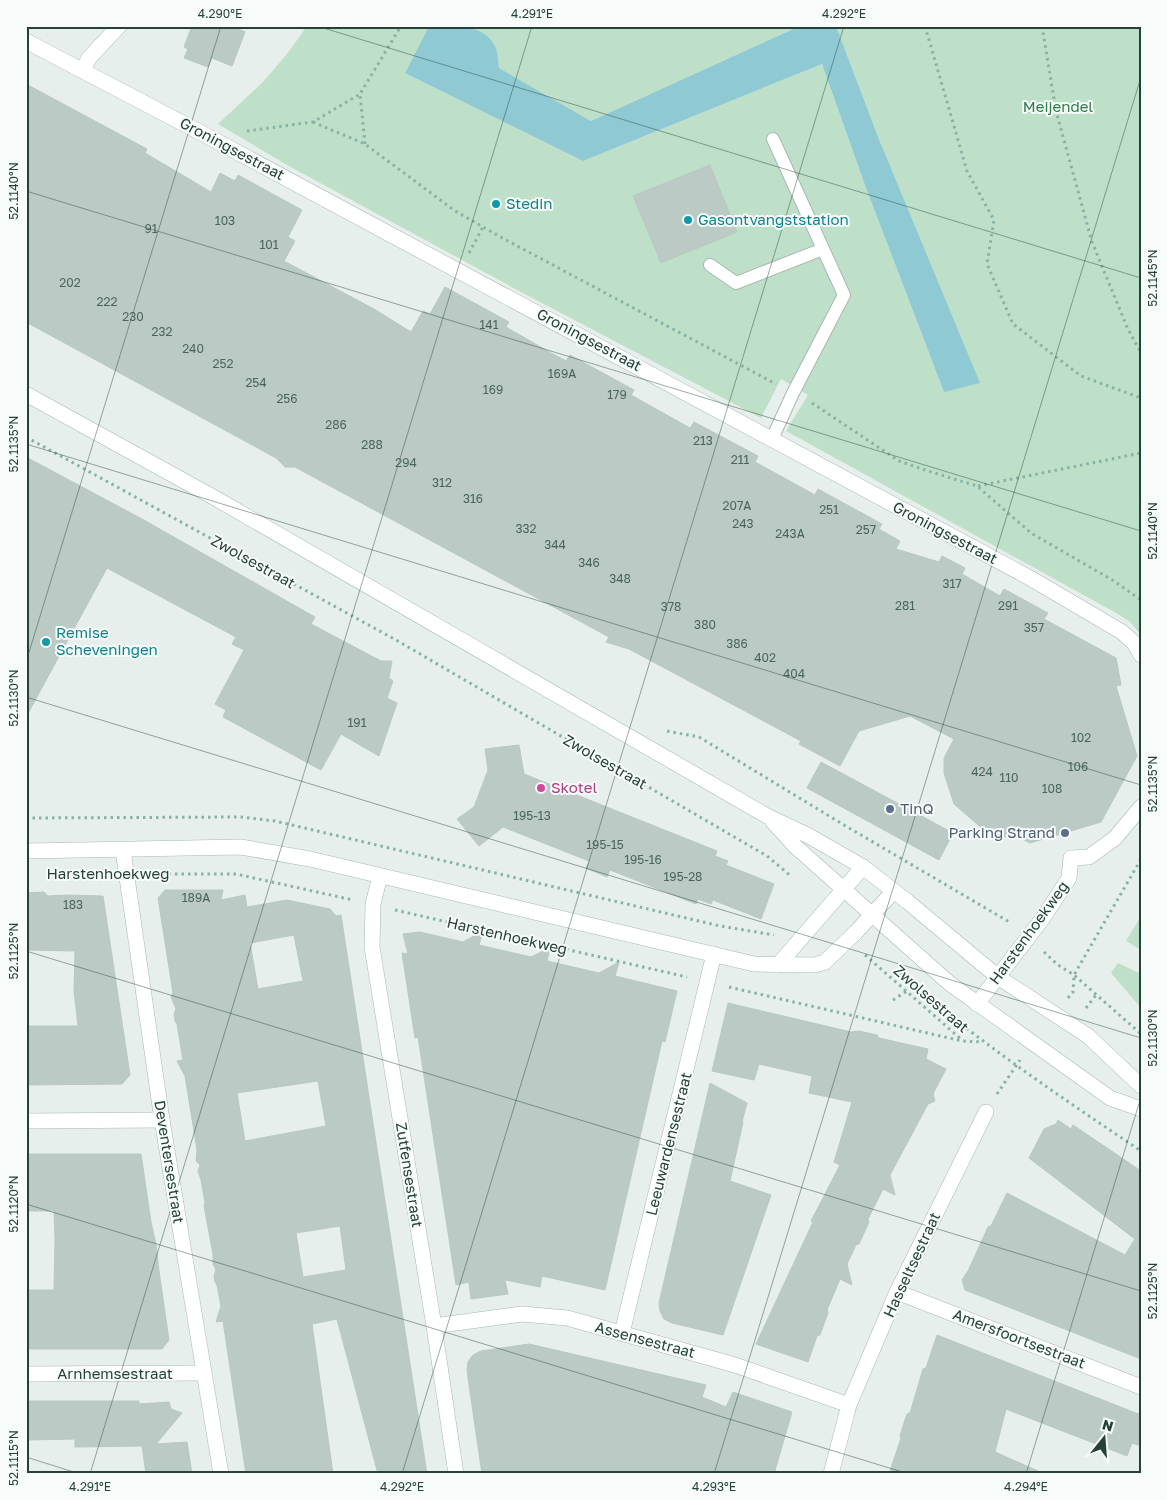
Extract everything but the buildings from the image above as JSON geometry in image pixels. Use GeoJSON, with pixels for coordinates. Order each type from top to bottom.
{"type":"FeatureCollection","features":[{"type":"Feature","properties":{"kind":"street"},"geometry":{"type":"LineString","coordinates":[[83,71],[88,58],[119,26]]}},
{"type":"Feature","properties":{"kind":"street","name":"Groningsestraat"},"geometry":{"type":"LineString","coordinates":[[26,41],[1030,578],[1122,632],[1134,643],[1141,655]]}},
{"type":"Feature","properties":{"kind":"street","name":"Zwolsestraat"},"geometry":{"type":"LineString","coordinates":[[26,394],[215,498],[767,816],[809,836],[862,867],[998,977],[1088,1036],[1141,1086]]}},
{"type":"Feature","properties":{"kind":"street","name":"Harstenhoekweg"},"geometry":{"type":"LineString","coordinates":[[977,1004],[1044,918],[1069,878],[1071,858],[1089,857],[1115,838],[1141,807]]}},
{"type":"Feature","properties":{"kind":"street","name":"Zwolsestraat"},"geometry":{"type":"LineString","coordinates":[[767,816],[796,847],[948,983],[1110,1098],[1141,1108]]}},
{"type":"Feature","properties":{"kind":"street","name":"Harstenhoekweg"},"geometry":{"type":"LineString","coordinates":[[26,851],[241,847],[310,859],[754,964],[815,965],[825,962],[894,891]]}},
{"type":"Feature","properties":{"kind":"street","name":"Deventersestraat"},"geometry":{"type":"LineString","coordinates":[[123,850],[162,1120],[220,1474]]}},
{"type":"Feature","properties":{"kind":"street"},"geometry":{"type":"LineString","coordinates":[[778,965],[862,867]]}},
{"type":"Feature","properties":{"kind":"street","name":"Zutfensestraat"},"geometry":{"type":"LineString","coordinates":[[380,876],[372,904],[372,947],[434,1326],[456,1474]]}},
{"type":"Feature","properties":{"kind":"street","name":"Leeuwardensestraat"},"geometry":{"type":"LineString","coordinates":[[622,1333],[714,954]]}},
{"type":"Feature","properties":{"kind":"street","name":"Hasseltsestraat"},"geometry":{"type":"LineString","coordinates":[[831,1474],[850,1405],[897,1292],[986,1112]]}},
{"type":"Feature","properties":{"kind":"street"},"geometry":{"type":"LineString","coordinates":[[26,1121],[162,1120]]}},
{"type":"Feature","properties":{"kind":"street","name":"Amersfoortsestraat"},"geometry":{"type":"LineString","coordinates":[[897,1292],[1141,1387]]}},
{"type":"Feature","properties":{"kind":"street","name":"Assensestraat"},"geometry":{"type":"LineString","coordinates":[[434,1326],[522,1314],[567,1318],[735,1365],[850,1405]]}},
{"type":"Feature","properties":{"kind":"street","name":"Arnhemsestraat"},"geometry":{"type":"LineString","coordinates":[[26,1374],[203,1373]]}},
{"type":"Feature","properties":{"kind":"lane"},"geometry":{"type":"LineString","coordinates":[[772,439],[844,295],[773,139]]}},
{"type":"Feature","properties":{"kind":"lane"},"geometry":{"type":"LineString","coordinates":[[710,265],[736,283],[823,249]]}},
{"type":"Feature","properties":{"kind":"path"},"geometry":{"type":"LineString","coordinates":[[247,131],[314,122],[360,94],[401,26]]}},
{"type":"Feature","properties":{"kind":"path"},"geometry":{"type":"LineString","coordinates":[[925,26],[967,171],[994,220],[987,264],[1013,324],[1081,376],[1141,398]]}},
{"type":"Feature","properties":{"kind":"path"},"geometry":{"type":"LineString","coordinates":[[1042,26],[1056,111],[1092,242],[1127,327],[1141,353]]}},
{"type":"Feature","properties":{"kind":"path"},"geometry":{"type":"LineString","coordinates":[[360,94],[365,144]]}},
{"type":"Feature","properties":{"kind":"path"},"geometry":{"type":"LineString","coordinates":[[314,122],[365,144],[455,211],[605,294],[794,393],[837,418],[899,461],[977,486],[1031,533],[1114,581],[1141,600]]}},
{"type":"Feature","properties":{"kind":"path"},"geometry":{"type":"LineString","coordinates":[[459,271],[483,227]]}},
{"type":"Feature","properties":{"kind":"path","name":"Zwolsestraat"},"geometry":{"type":"LineString","coordinates":[[26,436],[396,640],[767,856],[799,882]]}},
{"type":"Feature","properties":{"kind":"path"},"geometry":{"type":"LineString","coordinates":[[977,486],[1141,453]]}},
{"type":"Feature","properties":{"kind":"path"},"geometry":{"type":"LineString","coordinates":[[666,731],[699,737],[844,825],[1010,922],[1141,1034]]}},
{"type":"Feature","properties":{"kind":"path"},"geometry":{"type":"LineString","coordinates":[[1074,975],[1141,858]]}},
{"type":"Feature","properties":{"kind":"path","name":"Harstenhoekweg"},"geometry":{"type":"LineString","coordinates":[[125,874],[236,874],[962,1041],[982,1042]]}},
{"type":"Feature","properties":{"kind":"path"},"geometry":{"type":"LineString","coordinates":[[720,926],[776,936]]}},
{"type":"Feature","properties":{"kind":"path"},"geometry":{"type":"LineString","coordinates":[[843,945],[867,956],[962,1041]]}},
{"type":"Feature","properties":{"kind":"path","name":"Zwolsestraat"},"geometry":{"type":"LineString","coordinates":[[896,969],[916,988],[982,1042],[1141,1151]]}},
{"type":"Feature","properties":{"kind":"path"},"geometry":{"type":"LineString","coordinates":[[893,1000],[906,991]]}},
{"type":"Feature","properties":{"kind":"path"},"geometry":{"type":"LineString","coordinates":[[986,1112],[1016,1066]]}},
{"type":"Feature","properties":{"kind":"green space","name":"Meijendel"},"geometry":{"type":"Polygon","coordinates":[[[307,26],[429,26],[405,73],[583,161],[822,64],[866,188],[944,392],[880,142],[836,26],[1141,26],[1141,635],[1130,622],[1118,614],[786,431],[808,395],[781,379],[761,418],[519,291],[287,165],[218,124],[263,82],[287,54],[307,26]]]}},
{"type":"Feature","properties":{"kind":"green space"},"geometry":{"type":"Polygon","coordinates":[[[469,26],[800,26],[591,121],[499,68],[496,49],[488,37],[469,26]]]}},
{"type":"Feature","properties":{"kind":"green space"},"geometry":{"type":"Polygon","coordinates":[[[1141,916],[1141,950],[1126,941],[1141,916]]]}},
{"type":"Feature","properties":{"kind":"green space"},"geometry":{"type":"Polygon","coordinates":[[[1118,963],[1141,974],[1141,1008],[1111,973],[1118,963]]]}},
{"type":"Feature","properties":{"kind":"water"},"geometry":{"type":"Polygon","coordinates":[[[429,26],[467,27],[484,34],[496,48],[499,68],[591,121],[800,26],[836,26],[880,142],[980,383],[944,392],[866,188],[822,64],[583,161],[405,73],[429,26]]]}},
{"type":"Feature","properties":{"kind":"place","name":"Stedin"},"geometry":{"type":"Point","coordinates":[496,204]}},
{"type":"Feature","properties":{"kind":"place","name":"Gasontvangststation"},"geometry":{"type":"Point","coordinates":[688,220]}},
{"type":"Feature","properties":{"kind":"place","name":"Remise Scheveningen"},"geometry":{"type":"Point","coordinates":[46,642]}},
{"type":"Feature","properties":{"kind":"place","name":"Skotel"},"geometry":{"type":"Point","coordinates":[541,788]}},
{"type":"Feature","properties":{"kind":"place","name":"TinQ"},"geometry":{"type":"Point","coordinates":[890,809]}},
{"type":"Feature","properties":{"kind":"place","name":"Parking Strand"},"geometry":{"type":"Point","coordinates":[1065,833]}}]}
